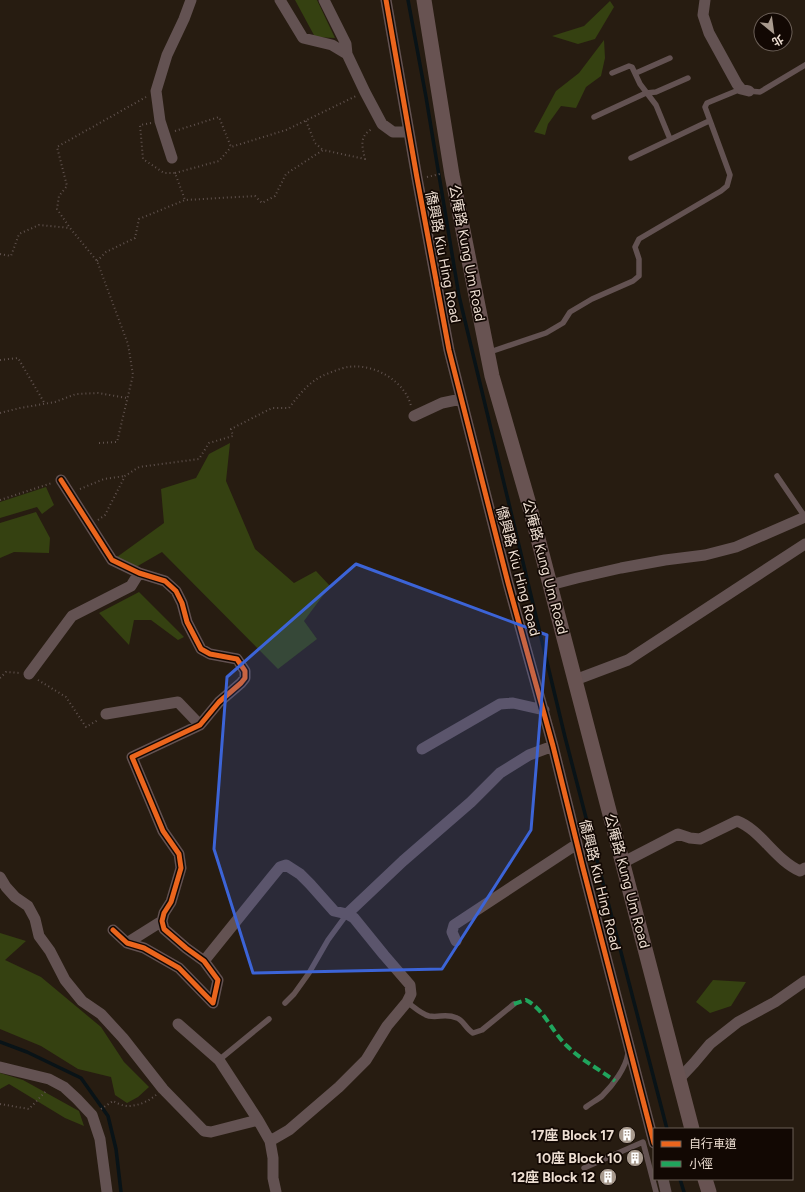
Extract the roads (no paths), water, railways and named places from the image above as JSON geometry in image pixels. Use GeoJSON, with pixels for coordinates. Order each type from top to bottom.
{"type":"FeatureCollection","features":[{"type":"Feature","properties":{"kind":"street"},"geometry":{"type":"LineString","coordinates":[[172,158],[160,121],[156,91],[167,55],[191,0]]}},
{"type":"Feature","properties":{"kind":"street"},"geometry":{"type":"LineString","coordinates":[[280,0],[304,38],[332,45],[347,54]]}},
{"type":"Feature","properties":{"kind":"street"},"geometry":{"type":"LineString","coordinates":[[324,0],[346,44],[347,54],[364,92],[382,124],[393,132],[409,132]]}},
{"type":"Feature","properties":{"kind":"street","name":"僑興路 Kiu Hing Road"},"geometry":{"type":"LineString","coordinates":[[386,0],[448,350],[511,596],[544,710],[653,1139]]}},
{"type":"Feature","properties":{"kind":"street","name":"公庵路 Kung Um Road"},"geometry":{"type":"LineString","coordinates":[[424,0],[452,175],[492,376],[529,504],[692,1128]]}},
{"type":"Feature","properties":{"kind":"street"},"geometry":{"type":"LineString","coordinates":[[705,0],[703,15],[709,33],[737,84],[745,90]]}},
{"type":"Feature","properties":{"kind":"street"},"geometry":{"type":"LineString","coordinates":[[414,416],[442,403],[461,399]]}},
{"type":"Feature","properties":{"kind":"street"},"geometry":{"type":"LineString","coordinates":[[61,480],[112,560],[139,573],[165,581],[176,591],[182,603],[187,622],[201,649],[210,654],[237,658],[245,671],[245,678],[241,683],[219,702],[200,725],[132,757],[163,831],[180,854],[181,868],[171,902],[164,913],[162,922],[164,929],[204,961],[218,980],[213,1003],[179,968],[144,948],[127,942],[112,930]]}},
{"type":"Feature","properties":{"kind":"street"},"geometry":{"type":"LineString","coordinates":[[550,585],[622,568],[665,560],[705,555],[736,547],[805,517]]}},
{"type":"Feature","properties":{"kind":"street"},"geometry":{"type":"LineString","coordinates":[[575,680],[632,657],[805,544]]}},
{"type":"Feature","properties":{"kind":"street"},"geometry":{"type":"LineString","coordinates":[[29,674],[72,616],[130,586],[139,573]]}},
{"type":"Feature","properties":{"kind":"street"},"geometry":{"type":"LineString","coordinates":[[106,714],[178,702],[200,725]]}},
{"type":"Feature","properties":{"kind":"street"},"geometry":{"type":"LineString","coordinates":[[422,749],[500,704],[519,704],[544,710]]}},
{"type":"Feature","properties":{"kind":"street"},"geometry":{"type":"LineString","coordinates":[[347,914],[403,861],[471,802],[500,773],[529,755],[553,746]]}},
{"type":"Feature","properties":{"kind":"street"},"geometry":{"type":"LineString","coordinates":[[622,863],[678,834],[690,838],[700,839],[737,821],[746,825],[775,854],[791,867],[800,871],[805,868]]}},
{"type":"Feature","properties":{"kind":"street"},"geometry":{"type":"LineString","coordinates":[[456,941],[452,932],[454,925],[577,844]]}},
{"type":"Feature","properties":{"kind":"street"},"geometry":{"type":"LineString","coordinates":[[204,961],[280,867],[286,865],[300,874],[334,911],[347,914],[354,918],[410,985],[411,994],[407,1002],[387,1026],[366,1060],[339,1087],[289,1130],[270,1141]]}},
{"type":"Feature","properties":{"kind":"street"},"geometry":{"type":"LineString","coordinates":[[0,877],[6,888],[28,906],[39,936],[50,952],[65,980],[73,990],[82,1001],[101,1014],[123,1038],[163,1089],[204,1131],[212,1132],[258,1120]]}},
{"type":"Feature","properties":{"kind":"street"},"geometry":{"type":"LineString","coordinates":[[127,942],[162,922]]}},
{"type":"Feature","properties":{"kind":"street"},"geometry":{"type":"LineString","coordinates":[[679,1078],[710,1044],[738,1022],[775,1002],[805,981]]}},
{"type":"Feature","properties":{"kind":"street"},"geometry":{"type":"LineString","coordinates":[[178,1024],[219,1060],[258,1120],[270,1141],[273,1158],[273,1178],[276,1192]]}},
{"type":"Feature","properties":{"kind":"street"},"geometry":{"type":"LineString","coordinates":[[0,1067],[49,1079],[55,1082],[64,1087],[73,1095],[92,1115],[100,1139],[106,1192]]}},
{"type":"Feature","properties":{"kind":"street"},"geometry":{"type":"LineString","coordinates":[[658,1180],[666,1192]]}},
{"type":"Feature","properties":{"kind":"street"},"geometry":{"type":"LineString","coordinates":[[705,1180],[709,1192]]}},
{"type":"Feature","properties":{"kind":"lane"},"geometry":{"type":"LineString","coordinates":[[636,73],[670,58]]}},
{"type":"Feature","properties":{"kind":"lane"},"geometry":{"type":"LineString","coordinates":[[487,353],[546,333],[564,323],[570,312],[592,299],[634,281],[640,276],[639,259],[635,247],[639,239],[727,186],[730,175],[726,161],[709,121],[705,108],[707,103],[745,90],[760,92],[805,65]]}},
{"type":"Feature","properties":{"kind":"lane"},"geometry":{"type":"LineString","coordinates":[[612,72],[629,66],[632,67],[646,93],[656,104],[670,139]]}},
{"type":"Feature","properties":{"kind":"lane"},"geometry":{"type":"LineString","coordinates":[[594,117],[646,93],[656,92],[688,78]]}},
{"type":"Feature","properties":{"kind":"lane"},"geometry":{"type":"LineString","coordinates":[[631,158],[709,121]]}},
{"type":"Feature","properties":{"kind":"lane"},"geometry":{"type":"LineString","coordinates":[[777,476],[805,517]]}},
{"type":"Feature","properties":{"kind":"lane"},"geometry":{"type":"LineString","coordinates":[[285,1003],[294,994],[309,973],[328,940],[347,914]]}},
{"type":"Feature","properties":{"kind":"lane"},"geometry":{"type":"LineString","coordinates":[[407,1002],[423,1014],[430,1016],[449,1014],[460,1019],[467,1029],[473,1033],[482,1030],[514,1004]]}},
{"type":"Feature","properties":{"kind":"lane"},"geometry":{"type":"LineString","coordinates":[[219,1060],[269,1019]]}},
{"type":"Feature","properties":{"kind":"lane"},"geometry":{"type":"LineString","coordinates":[[586,1107],[601,1096],[615,1080],[627,1062],[629,1045]]}},
{"type":"Feature","properties":{"kind":"lane"},"geometry":{"type":"LineString","coordinates":[[584,1168],[643,1142],[653,1168]]}},
{"type":"Feature","properties":{"kind":"lane"},"geometry":{"type":"LineString","coordinates":[[656,1192],[657,1180]]}},
{"type":"Feature","properties":{"kind":"waterway"},"geometry":{"type":"LineString","coordinates":[[408,0],[426,97],[459,296],[565,737],[667,1128]]}},
{"type":"Feature","properties":{"kind":"waterway"},"geometry":{"type":"LineString","coordinates":[[0,1042],[27,1052],[81,1078],[108,1116],[116,1149],[121,1192]]}},
{"type":"Feature","properties":{"kind":"waterway"},"geometry":{"type":"LineString","coordinates":[[680,1180],[684,1192]]}},
{"type":"Feature","properties":{"kind":"place","name":"17座 Block 17"},"geometry":{"type":"Point","coordinates":[627,1135]}},
{"type":"Feature","properties":{"kind":"place","name":"10座 Block 10"},"geometry":{"type":"Point","coordinates":[635,1158]}},
{"type":"Feature","properties":{"kind":"place","name":"12座 Block 12"},"geometry":{"type":"Point","coordinates":[608,1177]}}]}
